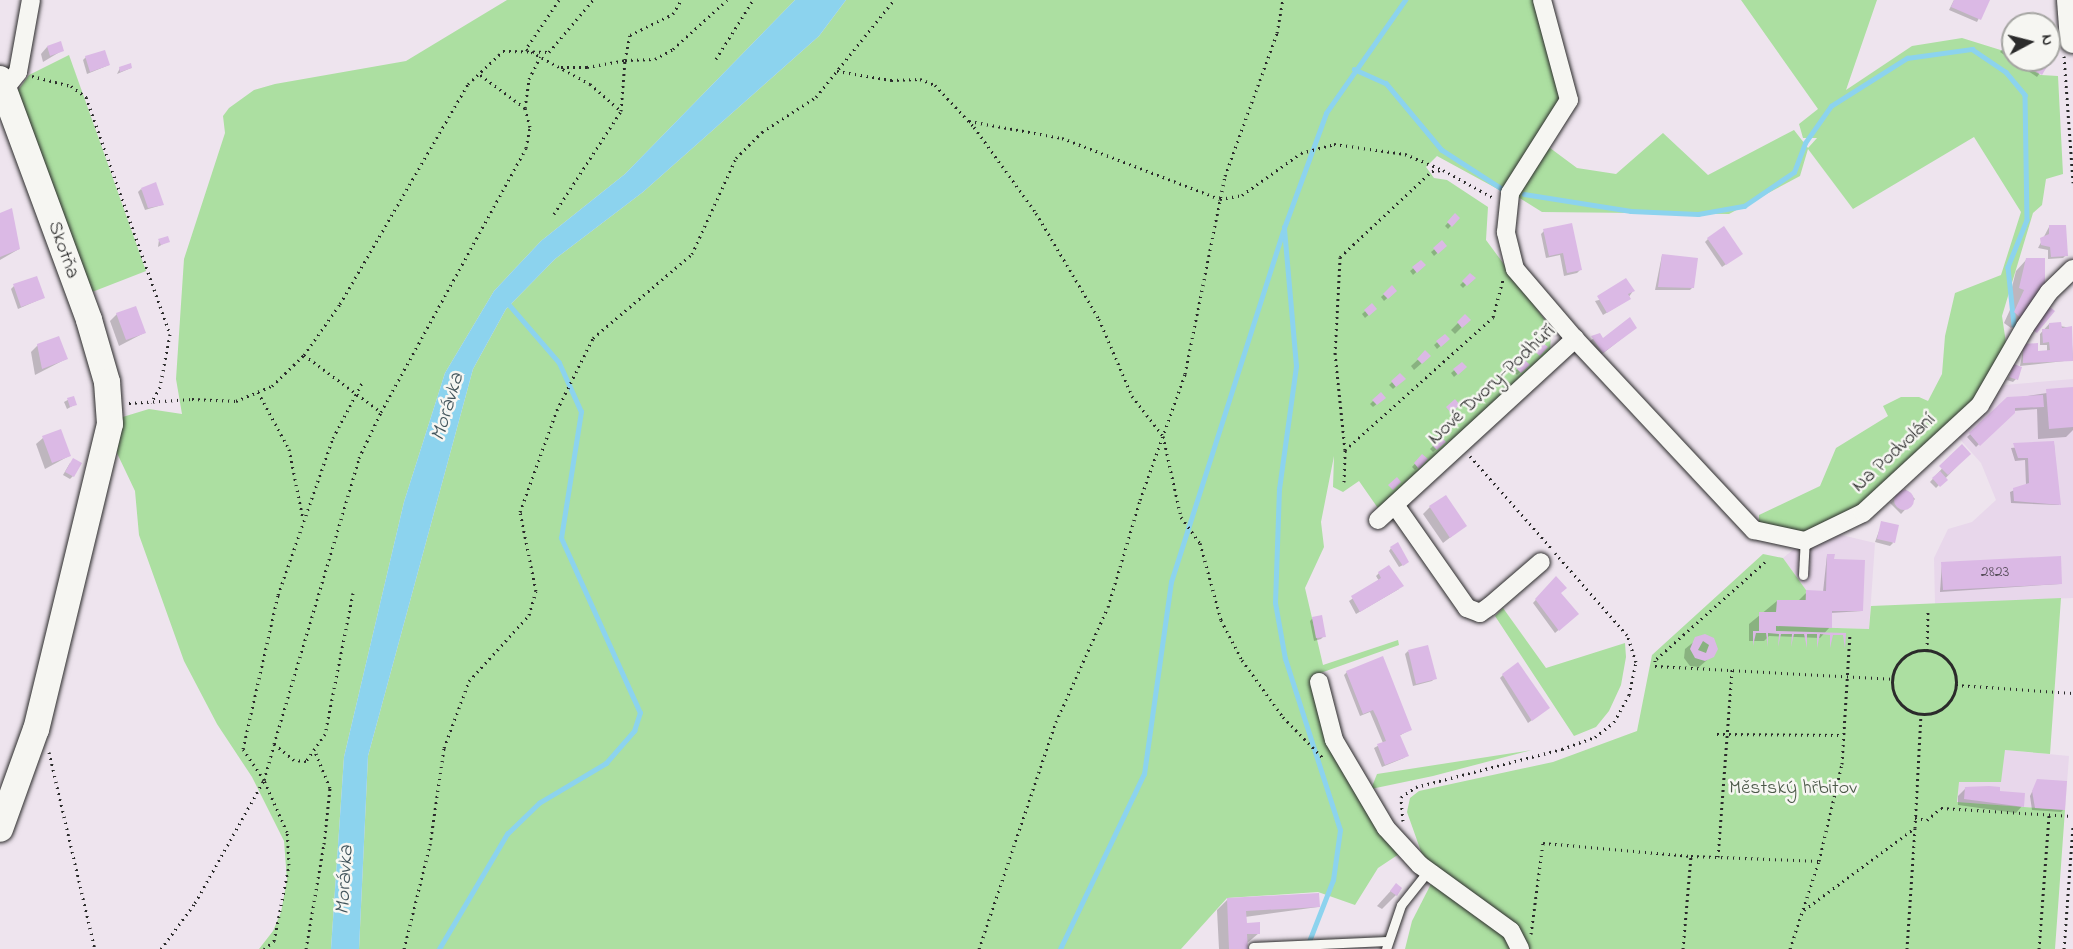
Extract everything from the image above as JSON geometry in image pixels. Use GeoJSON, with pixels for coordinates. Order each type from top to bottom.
{"type":"FeatureCollection","features":[{"type":"Feature","properties":{"kind":"street"},"geometry":{"type":"LineString","coordinates":[[7,81],[31,0]]}},
{"type":"Feature","properties":{"kind":"street","name":"Nové Dvory-Podhůří"},"geometry":{"type":"LineString","coordinates":[[1378,520],[1575,339],[1515,269],[1506,232],[1510,193],[1569,100],[1542,0]]}},
{"type":"Feature","properties":{"kind":"street"},"geometry":{"type":"LineString","coordinates":[[2068,43],[2070,0]]}},
{"type":"Feature","properties":{"kind":"street","name":"Skotňa"},"geometry":{"type":"LineString","coordinates":[[7,81],[89,320],[107,382],[110,414]]}},
{"type":"Feature","properties":{"kind":"street","name":"Na Podvolání"},"geometry":{"type":"LineString","coordinates":[[1805,541],[1863,513],[1980,405],[2025,327],[2049,292],[2073,269]]}},
{"type":"Feature","properties":{"kind":"street"},"geometry":{"type":"LineString","coordinates":[[1575,339],[1754,530],[1805,541]]}},
{"type":"Feature","properties":{"kind":"street"},"geometry":{"type":"LineString","coordinates":[[0,829],[36,729],[110,414]]}},
{"type":"Feature","properties":{"kind":"street"},"geometry":{"type":"LineString","coordinates":[[1395,505],[1467,608],[1480,613],[1541,562]]}},
{"type":"Feature","properties":{"kind":"street"},"geometry":{"type":"LineString","coordinates":[[1319,682],[1340,750],[1386,828],[1428,871],[1511,931],[1525,946]]}},
{"type":"Feature","properties":{"kind":"lane"},"geometry":{"type":"LineString","coordinates":[[1803,575],[1805,541]]}},
{"type":"Feature","properties":{"kind":"lane"},"geometry":{"type":"LineString","coordinates":[[1253,947],[1387,945],[1401,905],[1428,871]]}},
{"type":"Feature","properties":{"kind":"path"},"geometry":{"type":"LineString","coordinates":[[526,50],[559,0]]}},
{"type":"Feature","properties":{"kind":"path"},"geometry":{"type":"LineString","coordinates":[[110,414],[151,403],[192,399],[236,401],[272,386],[304,355],[340,304],[468,84],[503,51],[549,52],[594,0]]}},
{"type":"Feature","properties":{"kind":"path"},"geometry":{"type":"LineString","coordinates":[[554,214],[621,111],[625,60],[630,35],[673,14],[681,0]]}},
{"type":"Feature","properties":{"kind":"path"},"geometry":{"type":"LineString","coordinates":[[559,67],[587,67],[625,60],[655,59],[664,54],[727,0]]}},
{"type":"Feature","properties":{"kind":"path"},"geometry":{"type":"LineString","coordinates":[[716,59],[753,0]]}},
{"type":"Feature","properties":{"kind":"path"},"geometry":{"type":"LineString","coordinates":[[404,949],[430,845],[444,748],[469,681],[529,615],[536,591],[520,512],[564,395],[593,338],[692,254],[736,158],[762,132],[816,97],[894,0]]}},
{"type":"Feature","properties":{"kind":"path"},"geometry":{"type":"LineString","coordinates":[[979,949],[1056,722],[1108,607],[1185,374],[1225,176],[1277,33],[1283,0]]}},
{"type":"Feature","properties":{"kind":"path"},"geometry":{"type":"LineString","coordinates":[[2068,43],[2073,183]]}},
{"type":"Feature","properties":{"kind":"path"},"geometry":{"type":"LineString","coordinates":[[526,50],[590,84],[621,111]]}},
{"type":"Feature","properties":{"kind":"path"},"geometry":{"type":"LineString","coordinates":[[161,949],[195,903],[264,780],[355,468],[381,412],[526,148],[530,127],[525,108],[530,79],[540,57]]}},
{"type":"Feature","properties":{"kind":"path"},"geometry":{"type":"LineString","coordinates":[[837,70],[891,81],[920,79],[935,85],[969,121],[1036,213],[1099,319],[1132,396],[1163,436],[1181,517],[1200,543],[1221,620],[1242,660],[1282,717],[1326,760]]}},
{"type":"Feature","properties":{"kind":"path"},"geometry":{"type":"LineString","coordinates":[[479,74],[525,108]]}},
{"type":"Feature","properties":{"kind":"path"},"geometry":{"type":"LineString","coordinates":[[7,81],[71,86],[86,97],[170,334],[160,387],[151,403]]}},
{"type":"Feature","properties":{"kind":"path"},"geometry":{"type":"LineString","coordinates":[[969,121],[1062,138],[1220,199],[1242,195],[1301,153],[1334,144],[1405,154],[1443,170],[1508,206]]}},
{"type":"Feature","properties":{"kind":"path"},"geometry":{"type":"LineString","coordinates":[[1344,483],[1345,450],[1335,354],[1340,258],[1432,171],[1443,170]]}},
{"type":"Feature","properties":{"kind":"path"},"geometry":{"type":"LineString","coordinates":[[1345,450],[1493,317],[1503,277]]}},
{"type":"Feature","properties":{"kind":"path"},"geometry":{"type":"LineString","coordinates":[[304,355],[381,412]]}},
{"type":"Feature","properties":{"kind":"path"},"geometry":{"type":"LineString","coordinates":[[264,949],[274,941],[289,865],[287,832],[264,780],[243,749],[278,595],[333,438],[363,381]]}},
{"type":"Feature","properties":{"kind":"path"},"geometry":{"type":"LineString","coordinates":[[258,392],[290,449],[303,519]]}},
{"type":"Feature","properties":{"kind":"path"},"geometry":{"type":"LineString","coordinates":[[1407,832],[1399,809],[1401,796],[1416,787],[1529,759],[1595,737],[1614,722],[1629,695],[1636,662],[1627,634],[1461,446]]}},
{"type":"Feature","properties":{"kind":"path"},"geometry":{"type":"LineString","coordinates":[[1765,562],[1655,660],[1655,666],[1892,679]]}},
{"type":"Feature","properties":{"kind":"path"},"geometry":{"type":"LineString","coordinates":[[274,744],[294,760],[306,761],[325,734],[353,593]]}},
{"type":"Feature","properties":{"kind":"path"},"geometry":{"type":"LineString","coordinates":[[1927,650],[1928,610]]}},
{"type":"Feature","properties":{"kind":"path"},"geometry":{"type":"LineString","coordinates":[[1790,949],[1818,861],[1842,764],[1850,634]]}},
{"type":"Feature","properties":{"kind":"path"},"geometry":{"type":"LineString","coordinates":[[1927,650],[1949,662],[1956,685],[1945,707],[1921,715],[1899,703],[1892,679],[1903,657],[1927,650]]}},
{"type":"Feature","properties":{"kind":"path"},"geometry":{"type":"LineString","coordinates":[[1718,857],[1732,670]]}},
{"type":"Feature","properties":{"kind":"path"},"geometry":{"type":"LineString","coordinates":[[1956,685],[2073,693]]}},
{"type":"Feature","properties":{"kind":"path"},"geometry":{"type":"LineString","coordinates":[[1907,949],[1921,715]]}},
{"type":"Feature","properties":{"kind":"path"},"geometry":{"type":"LineString","coordinates":[[36,729],[48,748],[95,949]]}},
{"type":"Feature","properties":{"kind":"path"},"geometry":{"type":"LineString","coordinates":[[1717,734],[1843,735]]}},
{"type":"Feature","properties":{"kind":"path"},"geometry":{"type":"LineString","coordinates":[[306,949],[324,844],[330,788],[314,749]]}},
{"type":"Feature","properties":{"kind":"path"},"geometry":{"type":"LineString","coordinates":[[1915,818],[1927,820],[1941,808],[2073,816]]}},
{"type":"Feature","properties":{"kind":"path"},"geometry":{"type":"LineString","coordinates":[[2039,949],[2049,815]]}},
{"type":"Feature","properties":{"kind":"path"},"geometry":{"type":"LineString","coordinates":[[2064,949],[2073,826]]}},
{"type":"Feature","properties":{"kind":"path"},"geometry":{"type":"LineString","coordinates":[[1803,911],[1914,828]]}},
{"type":"Feature","properties":{"kind":"path"},"geometry":{"type":"LineString","coordinates":[[1525,946],[1543,843],[1691,856],[1818,861]]}},
{"type":"Feature","properties":{"kind":"path"},"geometry":{"type":"LineString","coordinates":[[1683,949],[1691,856]]}},
{"type":"Feature","properties":{"kind":"shaded area"},"geometry":{"type":"Polygon","coordinates":[[[2073,379],[2073,598],[1935,604],[1934,558],[1948,529],[1972,522],[1996,500],[1981,463],[1957,436],[1990,405],[2004,385],[2073,379]]]}},
{"type":"Feature","properties":{"kind":"shaded area"},"geometry":{"type":"Polygon","coordinates":[[[1833,533],[1875,543],[1869,629],[1804,627],[1806,590],[1783,558],[1799,545],[1833,533]]]}},
{"type":"Feature","properties":{"kind":"shaded area"},"geometry":{"type":"Polygon","coordinates":[[[2005,750],[2069,756],[2065,810],[1957,802],[1958,782],[2005,750]]]}},
{"type":"Feature","properties":{"kind":"green space"},"geometry":{"type":"Polygon","coordinates":[[[507,0],[795,0],[625,174],[541,241],[494,291],[445,373],[404,502],[344,757],[331,949],[259,949],[273,931],[281,912],[287,880],[284,841],[252,777],[217,724],[184,661],[139,535],[135,491],[116,451],[116,419],[149,409],[182,414],[176,379],[184,259],[225,133],[223,116],[229,108],[254,90],[275,84],[406,61],[507,0]]]}},
{"type":"Feature","properties":{"kind":"green space"},"geometry":{"type":"Polygon","coordinates":[[[846,0],[1537,0],[1560,93],[1556,108],[1503,192],[1437,156],[1426,167],[1434,178],[1447,180],[1488,207],[1486,240],[1551,328],[1550,357],[1382,514],[1359,481],[1343,492],[1333,487],[1334,456],[1321,522],[1324,547],[1305,588],[1323,665],[1398,640],[1399,645],[1312,676],[1399,854],[1378,868],[1355,905],[1318,892],[1227,898],[1181,949],[359,949],[368,756],[473,369],[506,309],[555,259],[643,192],[819,36],[846,0]]]}},
{"type":"Feature","properties":{"kind":"green space"},"geometry":{"type":"Polygon","coordinates":[[[1741,0],[1877,0],[1846,90],[1912,46],[1962,38],[2001,50],[2001,72],[2035,72],[2041,75],[2058,76],[2063,174],[2046,179],[2042,205],[2033,213],[2002,316],[2006,343],[1974,406],[1868,503],[1810,536],[1759,524],[1759,515],[1820,486],[1836,448],[1888,416],[1883,406],[1901,397],[1919,397],[1928,401],[1942,374],[1945,336],[1955,293],[2001,275],[2021,212],[1974,137],[1853,209],[1808,149],[1800,176],[1729,214],[1542,212],[1513,194],[1546,145],[1577,168],[1616,174],[1663,133],[1708,175],[1794,130],[1808,148],[1817,138],[1803,138],[1799,124],[1818,109],[1741,0]]]}},
{"type":"Feature","properties":{"kind":"green space"},"geometry":{"type":"Polygon","coordinates":[[[69,55],[146,271],[87,294],[14,96],[29,75],[69,55]]]}},
{"type":"Feature","properties":{"kind":"green space","name":"Městský hřbitov"},"geometry":{"type":"Polygon","coordinates":[[[1763,554],[1783,558],[1806,590],[1804,627],[1869,629],[1871,606],[2061,598],[2050,754],[2005,750],[2001,782],[1959,782],[1957,802],[2065,810],[2055,949],[1528,949],[1424,860],[1407,812],[1410,798],[1419,791],[1553,762],[1637,731],[1652,655],[1763,554]]]}},
{"type":"Feature","properties":{"kind":"green space"},"geometry":{"type":"Polygon","coordinates":[[[1503,608],[1546,668],[1625,643],[1626,657],[1621,685],[1609,711],[1596,727],[1574,736],[1495,616],[1503,608]]]}},
{"type":"Feature","properties":{"kind":"green space"},"geometry":{"type":"Polygon","coordinates":[[[1532,750],[1433,776],[1371,789],[1377,774],[1532,750]]]}},
{"type":"Feature","properties":{"kind":"green space"},"geometry":{"type":"Polygon","coordinates":[[[1433,880],[1507,934],[1509,949],[1405,949],[1412,921],[1433,880]]]}},
{"type":"Feature","properties":{"kind":"water","name":"Morávka"},"geometry":{"type":"Polygon","coordinates":[[[795,0],[846,0],[819,36],[643,192],[555,259],[506,309],[473,369],[368,756],[359,949],[331,949],[344,757],[404,502],[445,373],[494,291],[541,241],[625,174],[795,0]]]}},
{"type":"Feature","properties":{"kind":"building"},"geometry":{"type":"Polygon","coordinates":[[[1954,0],[1990,0],[1981,20],[1951,7],[1954,0]]]}},
{"type":"Feature","properties":{"kind":"building"},"geometry":{"type":"Polygon","coordinates":[[[61,41],[64,51],[50,56],[47,46],[61,41]]]}},
{"type":"Feature","properties":{"kind":"building"},"geometry":{"type":"Polygon","coordinates":[[[105,50],[110,65],[90,72],[85,56],[105,50]]]}},
{"type":"Feature","properties":{"kind":"building"},"geometry":{"type":"Polygon","coordinates":[[[131,63],[132,68],[120,72],[119,67],[131,63]]]}},
{"type":"Feature","properties":{"kind":"building"},"geometry":{"type":"Polygon","coordinates":[[[156,182],[164,205],[148,208],[141,188],[156,182]]]}},
{"type":"Feature","properties":{"kind":"building"},"geometry":{"type":"Polygon","coordinates":[[[12,208],[20,249],[0,257],[0,213],[12,208]]]}},
{"type":"Feature","properties":{"kind":"building"},"geometry":{"type":"Polygon","coordinates":[[[1455,213],[1460,218],[1452,227],[1447,222],[1455,213]]]}},
{"type":"Feature","properties":{"kind":"building"},"geometry":{"type":"Polygon","coordinates":[[[1572,223],[1582,270],[1567,273],[1563,253],[1549,256],[1543,229],[1572,223]]]}},
{"type":"Feature","properties":{"kind":"building"},"geometry":{"type":"Polygon","coordinates":[[[2049,225],[2066,225],[2068,256],[2051,257],[2050,247],[2041,245],[2040,238],[2049,234],[2049,225]]]}},
{"type":"Feature","properties":{"kind":"building"},"geometry":{"type":"Polygon","coordinates":[[[1724,226],[1743,254],[1726,265],[1707,238],[1724,226]]]}},
{"type":"Feature","properties":{"kind":"building"},"geometry":{"type":"Polygon","coordinates":[[[168,236],[170,242],[161,245],[158,239],[168,236]]]}},
{"type":"Feature","properties":{"kind":"building"},"geometry":{"type":"Polygon","coordinates":[[[1442,240],[1447,246],[1438,254],[1433,248],[1442,240]]]}},
{"type":"Feature","properties":{"kind":"building"},"geometry":{"type":"Polygon","coordinates":[[[1662,254],[1698,258],[1694,288],[1658,287],[1662,254]]]}},
{"type":"Feature","properties":{"kind":"building"},"geometry":{"type":"Polygon","coordinates":[[[2026,258],[2045,258],[2045,284],[2022,319],[2014,312],[2024,290],[2019,288],[2026,258]]]}},
{"type":"Feature","properties":{"kind":"building"},"geometry":{"type":"Polygon","coordinates":[[[1421,260],[1426,265],[1417,273],[1412,267],[1421,260]]]}},
{"type":"Feature","properties":{"kind":"building"},"geometry":{"type":"Polygon","coordinates":[[[1470,273],[1476,278],[1467,286],[1462,281],[1470,273]]]}},
{"type":"Feature","properties":{"kind":"building"},"geometry":{"type":"Polygon","coordinates":[[[37,276],[45,298],[21,307],[13,284],[37,276]]]}},
{"type":"Feature","properties":{"kind":"building"},"geometry":{"type":"Polygon","coordinates":[[[1626,278],[1635,291],[1628,294],[1631,299],[1607,313],[1597,296],[1626,278]]]}},
{"type":"Feature","properties":{"kind":"building"},"geometry":{"type":"Polygon","coordinates":[[[1392,285],[1397,291],[1388,299],[1383,294],[1392,285]]]}},
{"type":"Feature","properties":{"kind":"building"},"geometry":{"type":"Polygon","coordinates":[[[1372,303],[1377,309],[1369,316],[1364,310],[1372,303]]]}},
{"type":"Feature","properties":{"kind":"building"},"geometry":{"type":"Polygon","coordinates":[[[2047,305],[2055,311],[2037,333],[2031,329],[2047,305]]]}},
{"type":"Feature","properties":{"kind":"building"},"geometry":{"type":"Polygon","coordinates":[[[136,306],[146,333],[126,340],[116,313],[136,306]]]}},
{"type":"Feature","properties":{"kind":"building"},"geometry":{"type":"Polygon","coordinates":[[[1465,314],[1471,320],[1462,328],[1457,322],[1465,314]]]}},
{"type":"Feature","properties":{"kind":"building"},"geometry":{"type":"Polygon","coordinates":[[[1630,317],[1637,328],[1603,353],[1591,336],[1600,333],[1603,338],[1630,317]]]}},
{"type":"Feature","properties":{"kind":"building"},"geometry":{"type":"Polygon","coordinates":[[[2061,322],[2062,328],[2072,326],[2073,361],[2023,363],[2023,344],[2038,343],[2038,351],[2050,350],[2049,342],[2043,343],[2042,329],[2049,329],[2049,323],[2061,322]]]}},
{"type":"Feature","properties":{"kind":"building"},"geometry":{"type":"Polygon","coordinates":[[[1445,334],[1450,339],[1441,347],[1436,341],[1445,334]]]}},
{"type":"Feature","properties":{"kind":"building"},"geometry":{"type":"Polygon","coordinates":[[[59,336],[68,359],[42,369],[37,344],[59,336]]]}},
{"type":"Feature","properties":{"kind":"building"},"geometry":{"type":"Polygon","coordinates":[[[1542,342],[1548,347],[1540,356],[1534,351],[1542,342]]]}},
{"type":"Feature","properties":{"kind":"building"},"geometry":{"type":"Polygon","coordinates":[[[1425,350],[1431,356],[1422,364],[1417,359],[1425,350]]]}},
{"type":"Feature","properties":{"kind":"building"},"geometry":{"type":"Polygon","coordinates":[[[1525,360],[1530,365],[1521,373],[1516,368],[1525,360]]]}},
{"type":"Feature","properties":{"kind":"building"},"geometry":{"type":"Polygon","coordinates":[[[1462,362],[1467,367],[1458,375],[1453,369],[1462,362]]]}},
{"type":"Feature","properties":{"kind":"building"},"geometry":{"type":"Polygon","coordinates":[[[2014,364],[2022,367],[2018,380],[2009,377],[2014,364]]]}},
{"type":"Feature","properties":{"kind":"building"},"geometry":{"type":"Polygon","coordinates":[[[1400,373],[1406,379],[1396,387],[1391,381],[1400,373]]]}},
{"type":"Feature","properties":{"kind":"building"},"geometry":{"type":"Polygon","coordinates":[[[2073,387],[2073,427],[2049,429],[2046,389],[2073,387]]]}},
{"type":"Feature","properties":{"kind":"building"},"geometry":{"type":"Polygon","coordinates":[[[1381,392],[1386,398],[1377,405],[1372,400],[1381,392]]]}},
{"type":"Feature","properties":{"kind":"building"},"geometry":{"type":"Polygon","coordinates":[[[2043,395],[2044,407],[2015,408],[2015,413],[1980,446],[1969,433],[2007,397],[2043,395]]]}},
{"type":"Feature","properties":{"kind":"building"},"geometry":{"type":"Polygon","coordinates":[[[74,396],[77,405],[70,407],[67,398],[74,396]]]}},
{"type":"Feature","properties":{"kind":"building"},"geometry":{"type":"Polygon","coordinates":[[[1455,399],[1460,405],[1451,413],[1446,407],[1455,399]]]}},
{"type":"Feature","properties":{"kind":"building"},"geometry":{"type":"Polygon","coordinates":[[[61,429],[71,456],[52,463],[42,436],[61,429]]]}},
{"type":"Feature","properties":{"kind":"building"},"geometry":{"type":"Polygon","coordinates":[[[1441,437],[1446,442],[1437,450],[1432,445],[1441,437]]]}},
{"type":"Feature","properties":{"kind":"building"},"geometry":{"type":"Polygon","coordinates":[[[2054,441],[2061,505],[2014,501],[2013,488],[2029,483],[2028,458],[2018,458],[2013,443],[2054,441]]]}},
{"type":"Feature","properties":{"kind":"building"},"geometry":{"type":"Polygon","coordinates":[[[1962,444],[1971,454],[1948,475],[1939,466],[1962,444]]]}},
{"type":"Feature","properties":{"kind":"building"},"geometry":{"type":"Polygon","coordinates":[[[1422,454],[1428,459],[1419,469],[1414,463],[1422,454]]]}},
{"type":"Feature","properties":{"kind":"building"},"geometry":{"type":"Polygon","coordinates":[[[73,458],[82,463],[74,477],[65,472],[73,458]]]}},
{"type":"Feature","properties":{"kind":"building"},"geometry":{"type":"Polygon","coordinates":[[[1940,471],[1948,480],[1940,487],[1932,478],[1940,471]]]}},
{"type":"Feature","properties":{"kind":"building"},"geometry":{"type":"Polygon","coordinates":[[[1397,477],[1401,482],[1393,490],[1388,485],[1397,477]]]}},
{"type":"Feature","properties":{"kind":"building"},"geometry":{"type":"Polygon","coordinates":[[[1904,490],[1911,493],[1914,500],[1911,507],[1904,510],[1897,507],[1894,500],[1897,493],[1904,490]]]}},
{"type":"Feature","properties":{"kind":"building"},"geometry":{"type":"Polygon","coordinates":[[[1446,495],[1467,526],[1450,538],[1429,506],[1446,495]]]}},
{"type":"Feature","properties":{"kind":"building"},"geometry":{"type":"Polygon","coordinates":[[[1881,521],[1899,525],[1895,543],[1877,539],[1881,521]]]}},
{"type":"Feature","properties":{"kind":"building"},"geometry":{"type":"Polygon","coordinates":[[[1398,542],[1409,562],[1403,566],[1390,547],[1398,542]]]}},
{"type":"Feature","properties":{"kind":"building"},"geometry":{"type":"Polygon","coordinates":[[[1827,554],[1835,554],[1834,559],[1865,560],[1863,611],[1832,611],[1832,628],[1776,626],[1776,631],[1846,633],[1845,649],[1843,635],[1833,635],[1830,648],[1830,635],[1820,634],[1817,648],[1817,634],[1807,634],[1807,648],[1804,634],[1794,634],[1791,647],[1792,634],[1781,634],[1778,647],[1779,634],[1768,633],[1768,647],[1766,633],[1756,633],[1753,646],[1753,631],[1759,631],[1759,612],[1776,612],[1777,600],[1806,600],[1806,590],[1826,591],[1827,554]]]}},
{"type":"Feature","properties":{"kind":"building"},"geometry":{"type":"Polygon","coordinates":[[[2061,556],[2062,584],[1943,590],[1941,562],[2061,556]]]}},
{"type":"Feature","properties":{"kind":"building"},"geometry":{"type":"Polygon","coordinates":[[[1389,565],[1404,586],[1360,612],[1351,596],[1381,578],[1378,572],[1389,565]]]}},
{"type":"Feature","properties":{"kind":"building"},"geometry":{"type":"Polygon","coordinates":[[[1556,576],[1567,588],[1561,593],[1579,614],[1559,631],[1535,599],[1556,576]]]}},
{"type":"Feature","properties":{"kind":"building"},"geometry":{"type":"Polygon","coordinates":[[[1322,615],[1326,637],[1316,638],[1312,617],[1322,615]]]}},
{"type":"Feature","properties":{"kind":"building"},"geometry":{"type":"Polygon","coordinates":[[[1705,634],[1714,638],[1718,649],[1714,657],[1705,661],[1695,658],[1690,649],[1695,637],[1705,634]],[[1703,641],[1698,650],[1706,653],[1709,645],[1703,641]]]}},
{"type":"Feature","properties":{"kind":"building"},"geometry":{"type":"Polygon","coordinates":[[[1428,645],[1437,679],[1416,684],[1408,650],[1428,645]]]}},
{"type":"Feature","properties":{"kind":"building"},"geometry":{"type":"Polygon","coordinates":[[[1383,656],[1412,730],[1400,735],[1409,756],[1385,765],[1377,744],[1386,741],[1377,718],[1373,710],[1363,714],[1346,671],[1383,656]]]}},
{"type":"Feature","properties":{"kind":"building"},"geometry":{"type":"Polygon","coordinates":[[[1518,662],[1550,708],[1532,721],[1502,674],[1518,662]]]}},
{"type":"Feature","properties":{"kind":"building"},"geometry":{"type":"Polygon","coordinates":[[[2037,779],[2067,781],[2065,810],[2035,808],[2032,791],[2037,779]]]}},
{"type":"Feature","properties":{"kind":"building"},"geometry":{"type":"Polygon","coordinates":[[[1965,787],[2000,787],[2000,791],[2025,793],[2024,807],[1964,799],[1965,787]]]}},
{"type":"Feature","properties":{"kind":"building"},"geometry":{"type":"Polygon","coordinates":[[[1396,883],[1402,888],[1397,896],[1390,891],[1396,883]]]}},
{"type":"Feature","properties":{"kind":"building"},"geometry":{"type":"Polygon","coordinates":[[[1319,893],[1320,907],[1246,911],[1247,923],[1260,922],[1260,934],[1247,934],[1248,949],[1229,949],[1227,898],[1319,893]]]}},
{"type":"Feature","properties":{"kind":"waterway"},"geometry":{"type":"LineString","coordinates":[[1308,944],[1333,880],[1340,830],[1285,659],[1275,603],[1279,489],[1296,366],[1284,228],[1326,113],[1405,0]]}},
{"type":"Feature","properties":{"kind":"waterway"},"geometry":{"type":"LineString","coordinates":[[1524,194],[1631,211],[1698,214],[1744,206],[1794,172],[1805,143],[1831,106],[1907,58],[1972,49],[2006,72],[2025,95],[2027,220],[2008,267],[2014,325]]}},
{"type":"Feature","properties":{"kind":"waterway"},"geometry":{"type":"LineString","coordinates":[[1354,69],[1386,83],[1442,150],[1504,190]]}},
{"type":"Feature","properties":{"kind":"waterway"},"geometry":{"type":"LineString","coordinates":[[1060,949],[1144,774],[1171,582],[1283,231]]}},
{"type":"Feature","properties":{"kind":"waterway"},"geometry":{"type":"LineString","coordinates":[[439,949],[507,834],[539,803],[606,763],[634,731],[640,713],[561,538],[581,412],[559,363],[507,303]]}}]}
